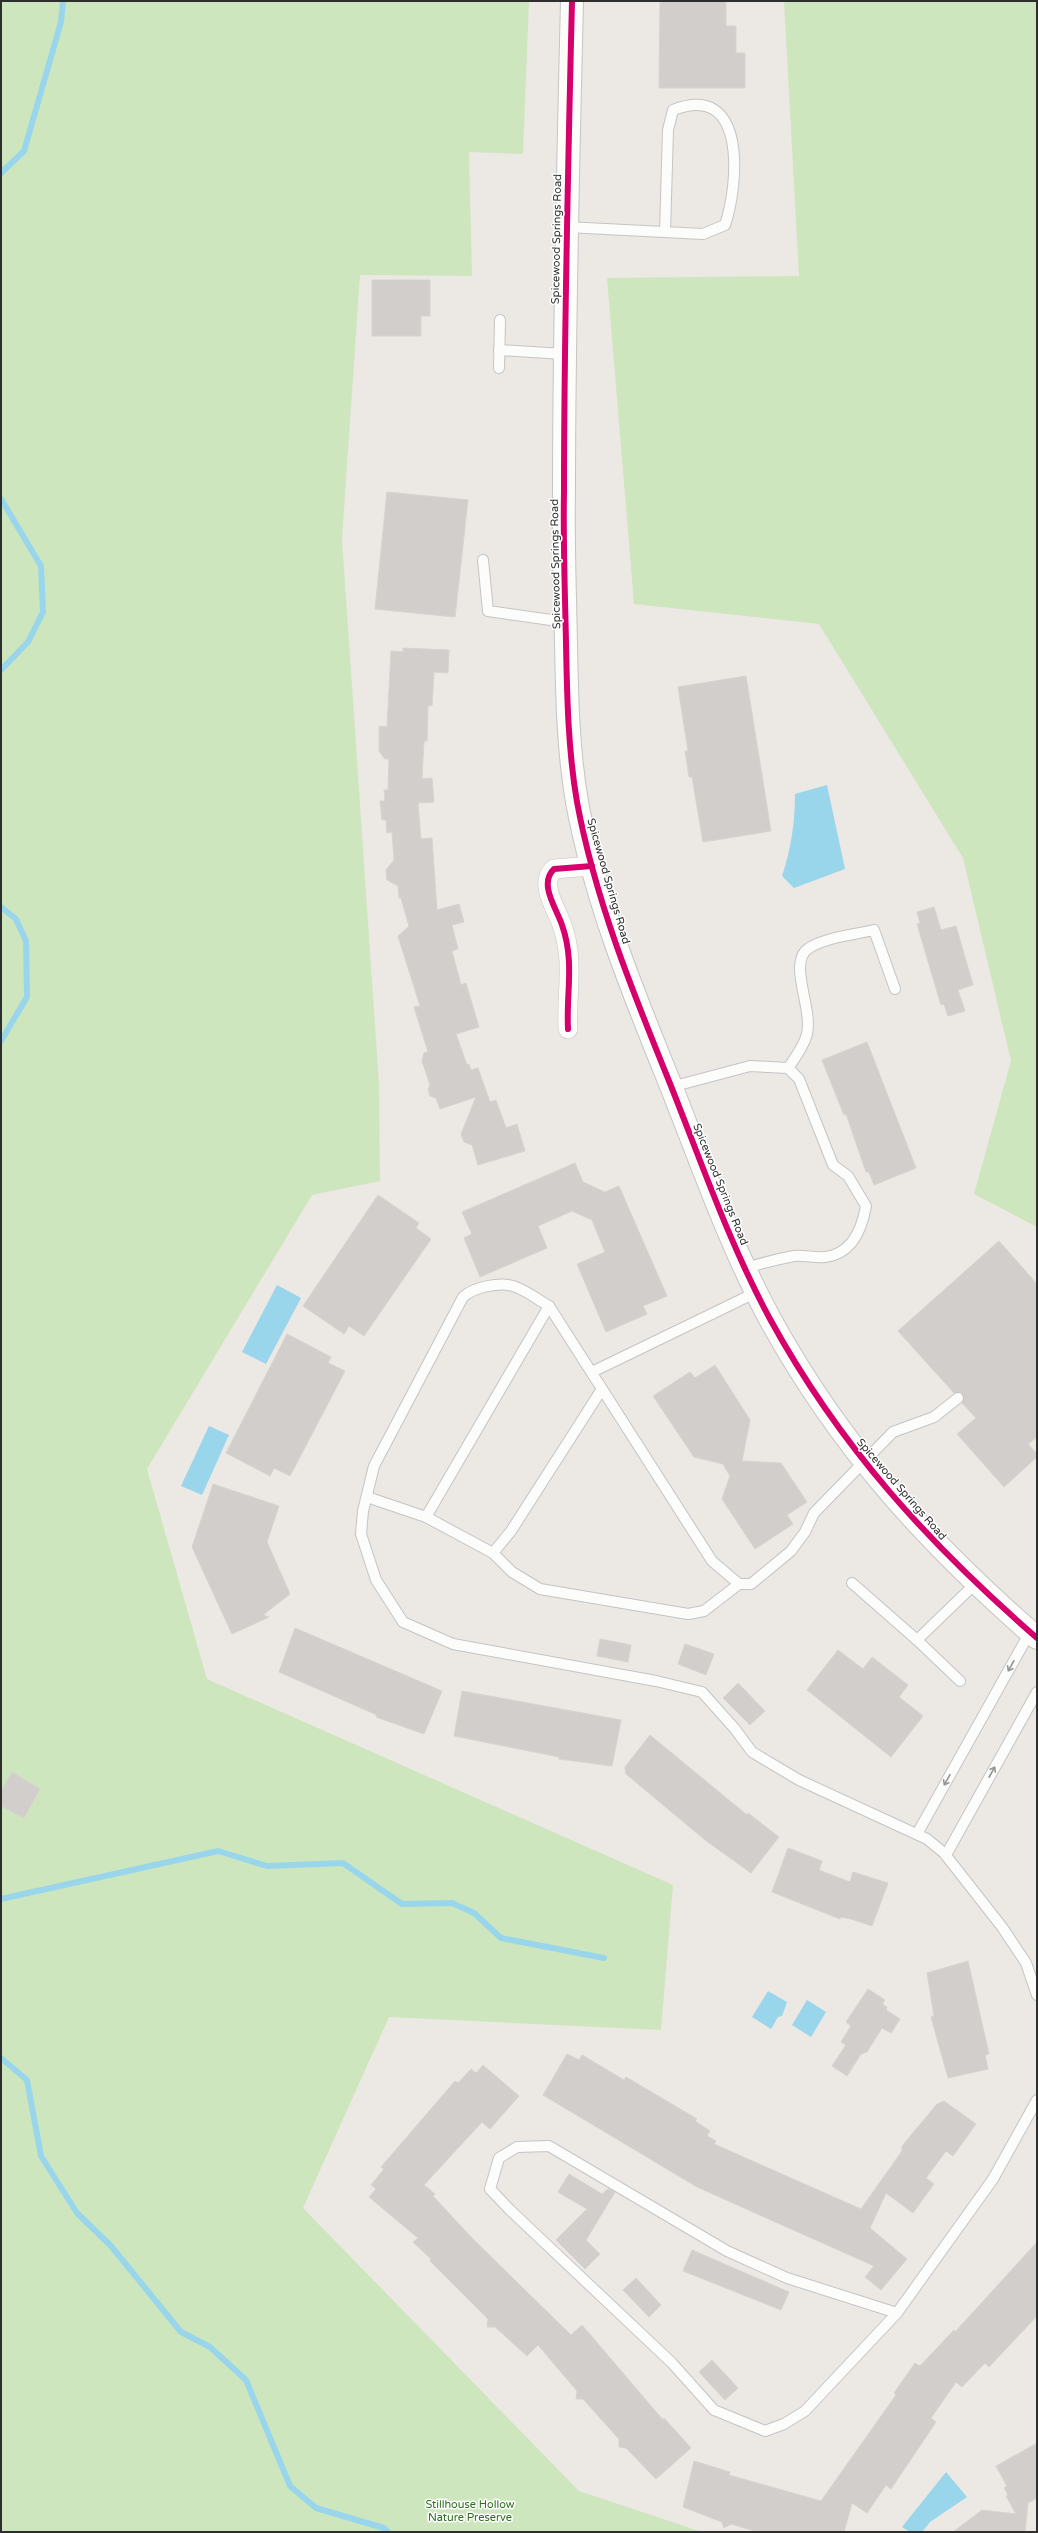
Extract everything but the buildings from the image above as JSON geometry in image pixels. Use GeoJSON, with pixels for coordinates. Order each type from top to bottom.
{"type":"FeatureCollection","features":[{"type":"Feature","properties":{"kind":"main road","name":"Spicewood Springs Road"},"geometry":{"type":"LineString","coordinates":[[572,1],[564,354],[565,622],[569,732],[577,801],[592,866],[610,930],[728,1229],[769,1318],[813,1391],[863,1462],[918,1526],[975,1584],[1033,1635]]}},
{"type":"Feature","properties":{"kind":"street"},"geometry":{"type":"LineString","coordinates":[[568,1029],[570,963],[563,926],[547,884],[550,873],[554,869],[592,866]]}},
{"type":"Feature","properties":{"kind":"lane"},"geometry":{"type":"LineString","coordinates":[[566,227],[703,234],[725,225],[733,202],[733,139],[726,121],[710,107],[689,104],[673,110],[668,130],[665,232]]}},
{"type":"Feature","properties":{"kind":"lane"},"geometry":{"type":"LineString","coordinates":[[499,368],[500,320]]}},
{"type":"Feature","properties":{"kind":"lane"},"geometry":{"type":"LineString","coordinates":[[499,350],[564,354]]}},
{"type":"Feature","properties":{"kind":"lane"},"geometry":{"type":"LineString","coordinates":[[483,560],[488,612],[565,622]]}},
{"type":"Feature","properties":{"kind":"lane"},"geometry":{"type":"LineString","coordinates":[[788,1068],[807,1035],[808,1007],[798,969],[800,956],[808,948],[821,942],[874,930],[895,989]]}},
{"type":"Feature","properties":{"kind":"lane"},"geometry":{"type":"LineString","coordinates":[[671,1087],[750,1066],[788,1068],[799,1079],[833,1165],[848,1176],[866,1206],[863,1224],[856,1238],[841,1252],[825,1257],[796,1256],[746,1268]]}},
{"type":"Feature","properties":{"kind":"lane"},"geometry":{"type":"LineString","coordinates":[[739,1584],[712,1560],[549,1306],[513,1286],[482,1286],[470,1291],[463,1297],[374,1466],[366,1497],[361,1534],[376,1580],[403,1622],[453,1644],[656,1681],[702,1692],[735,1728],[752,1752],[799,1780],[927,1839],[946,1855],[1002,1927],[1026,1963],[1037,1996]]}},
{"type":"Feature","properties":{"kind":"lane"},"geometry":{"type":"LineString","coordinates":[[592,1372],[757,1292]]}},
{"type":"Feature","properties":{"kind":"lane"},"geometry":{"type":"LineString","coordinates":[[426,1517],[549,1306]]}},
{"type":"Feature","properties":{"kind":"lane"},"geometry":{"type":"LineString","coordinates":[[493,1553],[511,1531],[602,1389]]}},
{"type":"Feature","properties":{"kind":"lane"},"geometry":{"type":"LineString","coordinates":[[366,1497],[426,1517],[493,1553],[512,1572],[540,1589],[688,1614],[704,1611],[739,1584],[751,1584],[791,1551],[805,1532],[814,1513],[893,1432],[934,1417],[958,1398]]}},
{"type":"Feature","properties":{"kind":"lane"},"geometry":{"type":"LineString","coordinates":[[852,1583],[917,1640],[960,1681]]}},
{"type":"Feature","properties":{"kind":"lane"},"geometry":{"type":"LineString","coordinates":[[917,1640],[975,1584]]}},
{"type":"Feature","properties":{"kind":"lane"},"geometry":{"type":"LineString","coordinates":[[917,1834],[1033,1635]]}},
{"type":"Feature","properties":{"kind":"lane"},"geometry":{"type":"LineString","coordinates":[[946,1855],[1037,1692]]}},
{"type":"Feature","properties":{"kind":"lane"},"geometry":{"type":"LineString","coordinates":[[896,2313],[787,2278],[727,2252],[549,2146],[517,2147],[499,2158],[490,2189],[510,2210],[672,2363],[714,2410],[765,2431],[784,2424],[805,2410],[896,2313],[993,2179],[1037,2100]]}},
{"type":"Feature","properties":{"kind":"green space","name":"Stillhouse Hollow Nature Preserve"},"geometry":{"type":"Polygon","coordinates":[[[1,1],[529,1],[523,154],[469,152],[472,276],[360,275],[342,539],[379,1084],[380,1181],[312,1195],[147,1469],[207,1679],[673,1885],[661,2030],[389,2017],[303,2208],[579,2491],[702,2532],[1,2532],[1,1]]]}},
{"type":"Feature","properties":{"kind":"green space"},"geometry":{"type":"Polygon","coordinates":[[[784,1],[1037,1],[1037,1227],[974,1194],[1011,1061],[963,858],[819,624],[634,604],[607,278],[799,276],[784,1]]]}},
{"type":"Feature","properties":{"kind":"water"},"geometry":{"type":"Polygon","coordinates":[[[827,785],[845,869],[794,888],[782,876],[792,836],[795,794],[827,785]]]}},
{"type":"Feature","properties":{"kind":"water"},"geometry":{"type":"Polygon","coordinates":[[[277,1285],[301,1298],[266,1364],[242,1352],[277,1285]]]}},
{"type":"Feature","properties":{"kind":"water"},"geometry":{"type":"Polygon","coordinates":[[[209,1426],[229,1435],[202,1495],[181,1486],[209,1426]]]}},
{"type":"Feature","properties":{"kind":"water"},"geometry":{"type":"Polygon","coordinates":[[[768,1991],[787,2002],[782,2016],[778,2017],[771,2029],[752,2017],[768,1991]]]}},
{"type":"Feature","properties":{"kind":"water"},"geometry":{"type":"Polygon","coordinates":[[[807,2000],[826,2012],[811,2037],[792,2025],[807,2000]]]}},
{"type":"Feature","properties":{"kind":"water"},"geometry":{"type":"Polygon","coordinates":[[[946,2472],[967,2497],[930,2522],[922,2532],[910,2532],[902,2527],[946,2472]]]}},
{"type":"Feature","properties":{"kind":"waterway"},"geometry":{"type":"LineString","coordinates":[[1,173],[24,151],[61,22],[63,1]]}},
{"type":"Feature","properties":{"kind":"waterway"},"geometry":{"type":"LineString","coordinates":[[1,499],[41,566],[43,612],[28,642],[1,670]]}},
{"type":"Feature","properties":{"kind":"waterway"},"geometry":{"type":"LineString","coordinates":[[1,907],[16,919],[26,941],[27,997],[1,1041]]}},
{"type":"Feature","properties":{"kind":"waterway"},"geometry":{"type":"LineString","coordinates":[[1,1899],[218,1851],[267,1866],[343,1863],[402,1904],[452,1903],[474,1913],[501,1938],[604,1958]]}},
{"type":"Feature","properties":{"kind":"waterway"},"geometry":{"type":"LineString","coordinates":[[1,2058],[27,2080],[41,2156],[77,2213],[111,2246],[181,2332],[210,2347],[246,2380],[290,2486],[316,2508],[384,2528],[388,2532]]}},
{"type":"Feature","properties":{"kind":"cycle path"},"geometry":{"type":"LineString","coordinates":[[572,1],[566,246],[564,430],[564,548],[568,723],[577,802],[594,874],[604,909],[628,978],[728,1231],[755,1290],[797,1366],[826,1409],[889,1491],[959,1566],[1037,1638]]}},
{"type":"Feature","properties":{"kind":"cycle path"},"geometry":{"type":"LineString","coordinates":[[568,1029],[568,952],[562,925],[550,897],[548,882],[554,869],[592,866]]}}]}
